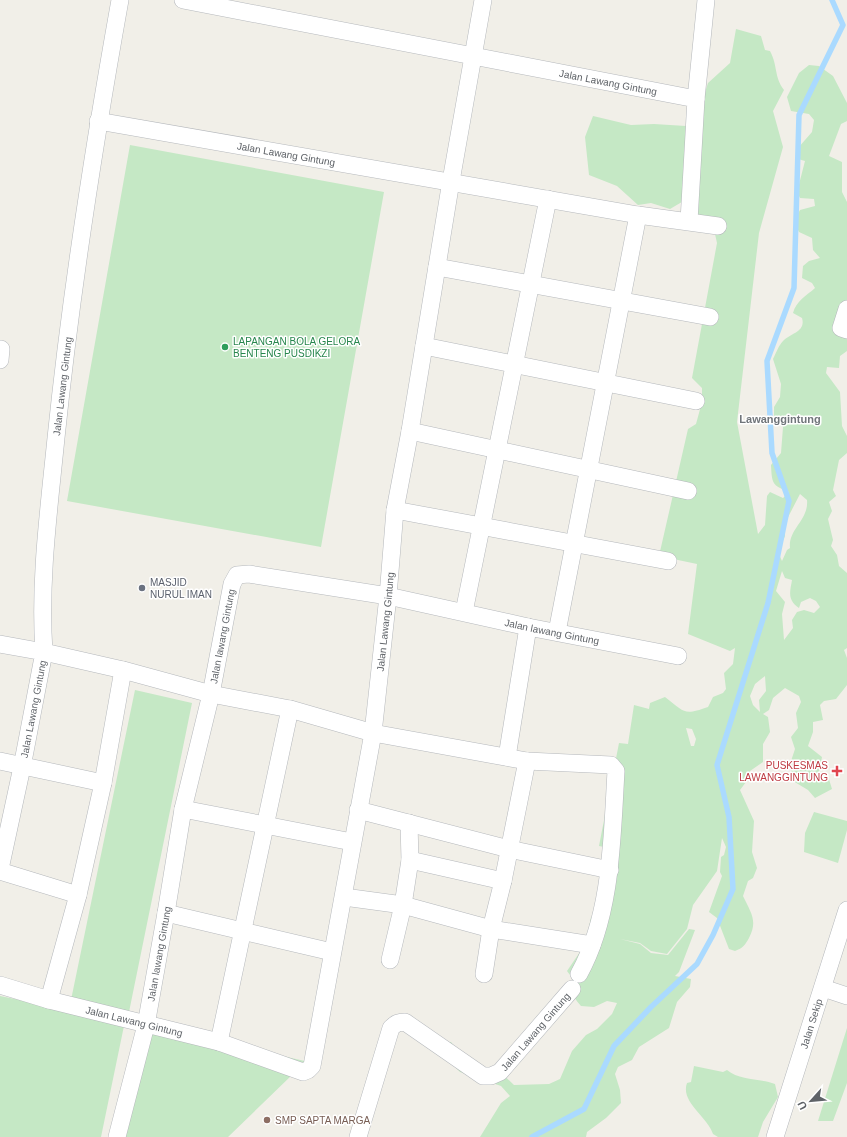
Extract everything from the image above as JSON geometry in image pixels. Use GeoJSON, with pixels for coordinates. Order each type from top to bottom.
{"type":"FeatureCollection","features":[{"type":"Feature","properties":{"kind":"street","name":"Jalan Lawang Gintung"},"geometry":{"type":"LineString","coordinates":[[78,895],[0,870],[44,652],[41,619],[47,528],[63,372],[98,121],[120,0]]}},
{"type":"Feature","properties":{"kind":"street","name":"Jalan Lawang Gintung"},"geometry":{"type":"LineString","coordinates":[[184,0],[696,99]]}},
{"type":"Feature","properties":{"kind":"street","name":"Jalan Lawang Gintung"},"geometry":{"type":"LineString","coordinates":[[0,985],[49,1000],[219,1042],[303,1072],[312,1066],[373,733],[388,596],[395,510],[410,431],[472,56],[483,0]]}},
{"type":"Feature","properties":{"kind":"street"},"geometry":{"type":"LineString","coordinates":[[689,221],[696,99],[706,0]]}},
{"type":"Feature","properties":{"kind":"street","name":"Jalan Lawang Gintung"},"geometry":{"type":"LineString","coordinates":[[98,121],[451,181],[638,215],[718,226]]}},
{"type":"Feature","properties":{"kind":"street"},"geometry":{"type":"LineString","coordinates":[[464,612],[548,199]]}},
{"type":"Feature","properties":{"kind":"street","name":"Jalan Lawang Gintung"},"geometry":{"type":"LineString","coordinates":[[557,632],[638,215]]}},
{"type":"Feature","properties":{"kind":"street"},"geometry":{"type":"LineString","coordinates":[[437,266],[710,317]]}},
{"type":"Feature","properties":{"kind":"street"},"geometry":{"type":"LineString","coordinates":[[847,309],[841,328],[847,330]]}},
{"type":"Feature","properties":{"kind":"street"},"geometry":{"type":"LineString","coordinates":[[424,346],[696,400]]}},
{"type":"Feature","properties":{"kind":"street"},"geometry":{"type":"LineString","coordinates":[[410,431],[688,491]]}},
{"type":"Feature","properties":{"kind":"street"},"geometry":{"type":"LineString","coordinates":[[395,510],[668,561]]}},
{"type":"Feature","properties":{"kind":"street","name":"Jalan lawang Gintung"},"geometry":{"type":"LineString","coordinates":[[117,1137],[146,1025],[183,809],[211,694],[232,584],[237,575],[249,574],[388,596],[528,627],[678,656]]}},
{"type":"Feature","properties":{"kind":"street"},"geometry":{"type":"LineString","coordinates":[[507,757],[528,627]]}},
{"type":"Feature","properties":{"kind":"street"},"geometry":{"type":"LineString","coordinates":[[0,644],[44,652]]}},
{"type":"Feature","properties":{"kind":"street","name":"Jalan Lawang Gintung"},"geometry":{"type":"LineString","coordinates":[[44,652],[123,670],[211,694],[290,709],[373,733],[527,761],[611,765],[615,767],[610,870],[592,945],[579,974]]}},
{"type":"Feature","properties":{"kind":"street"},"geometry":{"type":"LineString","coordinates":[[49,1000],[78,895],[103,783],[123,670]]}},
{"type":"Feature","properties":{"kind":"street"},"geometry":{"type":"LineString","coordinates":[[219,1042],[290,709]]}},
{"type":"Feature","properties":{"kind":"street","name":"Jalan Lawang Gintung"},"geometry":{"type":"LineString","coordinates":[[0,761],[103,783]]}},
{"type":"Feature","properties":{"kind":"street"},"geometry":{"type":"LineString","coordinates":[[484,974],[491,928],[504,881],[527,761]]}},
{"type":"Feature","properties":{"kind":"street"},"geometry":{"type":"LineString","coordinates":[[183,809],[352,842]]}},
{"type":"Feature","properties":{"kind":"street"},"geometry":{"type":"LineString","coordinates":[[358,810],[509,849],[610,870]]}},
{"type":"Feature","properties":{"kind":"street"},"geometry":{"type":"LineString","coordinates":[[390,960],[403,904],[410,860],[409,823]]}},
{"type":"Feature","properties":{"kind":"street"},"geometry":{"type":"LineString","coordinates":[[410,860],[504,881]]}},
{"type":"Feature","properties":{"kind":"street"},"geometry":{"type":"LineString","coordinates":[[344,897],[403,904],[491,928],[592,945]]}},
{"type":"Feature","properties":{"kind":"street","name":"Jalan Sekip"},"geometry":{"type":"LineString","coordinates":[[775,1137],[847,910]]}},
{"type":"Feature","properties":{"kind":"street","name":"Jalan Lawang Gintung"},"geometry":{"type":"LineString","coordinates":[[166,913],[332,952]]}},
{"type":"Feature","properties":{"kind":"street"},"geometry":{"type":"LineString","coordinates":[[823,988],[847,996]]}},
{"type":"Feature","properties":{"kind":"street","name":"Jalan Lawang Gintung"},"geometry":{"type":"LineString","coordinates":[[358,1137],[391,1028],[395,1024],[405,1022],[483,1076],[491,1076],[500,1072],[572,989]]}},
{"type":"Feature","properties":{"kind":"green space"},"geometry":{"type":"Polygon","coordinates":[[[736,29],[761,36],[765,50],[770,51],[777,76],[784,90],[773,111],[783,147],[759,233],[737,422],[758,534],[765,525],[767,496],[770,492],[783,498],[789,492],[779,488],[774,483],[772,476],[771,465],[781,453],[783,427],[774,421],[774,407],[780,397],[781,384],[773,359],[783,341],[797,332],[802,326],[802,318],[793,313],[794,309],[805,296],[815,288],[812,283],[802,278],[803,266],[809,261],[820,258],[813,250],[812,238],[799,232],[794,221],[800,210],[815,206],[814,199],[800,198],[797,192],[805,161],[798,159],[798,148],[812,132],[814,120],[809,114],[791,111],[787,97],[799,73],[809,65],[819,66],[833,76],[847,103],[847,121],[841,124],[829,156],[842,162],[842,192],[847,202],[847,351],[840,356],[839,368],[827,367],[826,373],[840,392],[842,426],[847,436],[847,453],[839,460],[833,490],[836,496],[829,502],[832,511],[828,519],[833,540],[831,546],[837,555],[839,566],[847,573],[847,648],[844,650],[847,658],[847,685],[836,699],[824,701],[820,705],[823,720],[813,722],[813,732],[808,746],[822,757],[819,772],[828,776],[832,789],[815,798],[808,790],[793,781],[790,764],[795,749],[791,737],[798,728],[796,713],[801,702],[799,696],[785,688],[773,698],[769,710],[763,714],[768,717],[770,732],[763,744],[763,762],[750,771],[749,778],[740,790],[754,821],[752,852],[757,868],[753,878],[748,881],[743,896],[751,912],[753,922],[752,932],[746,943],[735,951],[729,949],[717,918],[709,912],[722,876],[720,872],[721,857],[724,855],[726,847],[722,838],[717,871],[693,905],[687,929],[667,954],[651,951],[640,943],[620,939],[640,944],[651,953],[668,955],[689,929],[695,930],[679,972],[675,976],[691,979],[690,987],[677,1002],[669,1028],[639,1047],[632,1060],[618,1067],[615,1074],[620,1090],[621,1103],[606,1118],[587,1132],[586,1137],[480,1137],[501,1103],[510,1096],[501,1086],[460,1072],[450,1062],[445,1042],[451,1042],[465,1059],[474,1065],[496,1068],[514,1085],[549,1084],[560,1079],[572,1051],[586,1035],[597,1029],[612,1014],[617,1003],[607,1001],[594,1007],[581,1006],[572,993],[571,987],[573,979],[567,971],[586,943],[591,917],[602,919],[614,849],[599,846],[619,743],[628,744],[634,705],[649,709],[650,703],[665,697],[681,709],[689,712],[708,707],[713,697],[723,693],[726,689],[724,673],[733,664],[735,648],[730,651],[688,634],[697,564],[659,556],[688,429],[696,424],[702,402],[702,388],[692,378],[717,243],[715,234],[693,228],[692,196],[670,209],[651,203],[638,205],[617,186],[589,175],[585,137],[593,116],[631,125],[654,124],[686,126],[701,105],[708,83],[730,63],[736,29]],[[800,494],[785,523],[785,536],[778,552],[782,561],[787,550],[790,548],[792,535],[802,519],[807,507],[807,500],[800,494]],[[782,571],[776,591],[785,602],[782,614],[784,640],[793,628],[792,620],[797,612],[804,610],[814,613],[820,607],[816,601],[810,598],[801,602],[799,608],[795,605],[790,596],[792,580],[785,578],[782,571]],[[765,676],[755,684],[750,696],[753,705],[760,712],[759,700],[766,691],[765,676]],[[686,728],[691,746],[694,746],[696,739],[692,729],[686,728]]]}},
{"type":"Feature","properties":{"kind":"green space","name":"LAPANGAN BOLA GELORA BENTENG PUSDIKZI"},"geometry":{"type":"Polygon","coordinates":[[[130,145],[384,192],[321,547],[67,501],[130,145]]]}},
{"type":"Feature","properties":{"kind":"green space"},"geometry":{"type":"Polygon","coordinates":[[[135,690],[192,703],[129,1012],[71,1000],[135,690]]]}},
{"type":"Feature","properties":{"kind":"green space"},"geometry":{"type":"Polygon","coordinates":[[[814,812],[847,821],[847,830],[838,863],[804,852],[805,833],[814,812]]]}},
{"type":"Feature","properties":{"kind":"green space"},"geometry":{"type":"Polygon","coordinates":[[[0,996],[125,1021],[101,1137],[0,1137],[0,996]]]}},
{"type":"Feature","properties":{"kind":"green space"},"geometry":{"type":"Polygon","coordinates":[[[142,1024],[309,1062],[308,1080],[292,1075],[228,1137],[117,1137],[142,1024]]]}},
{"type":"Feature","properties":{"kind":"green space"},"geometry":{"type":"Polygon","coordinates":[[[847,1028],[847,1083],[833,1121],[818,1121],[847,1028]]]}},
{"type":"Feature","properties":{"kind":"green space"},"geometry":{"type":"Polygon","coordinates":[[[694,1066],[723,1072],[727,1070],[732,1074],[744,1078],[775,1084],[778,1097],[763,1122],[758,1137],[718,1137],[713,1134],[687,1097],[687,1083],[691,1082],[694,1066]]]}},
{"type":"Feature","properties":{"kind":"waterway"},"geometry":{"type":"LineString","coordinates":[[532,1137],[584,1109],[614,1046],[651,1007],[697,964],[713,935],[733,889],[729,817],[717,765],[768,603],[789,501],[772,453],[767,361],[794,288],[799,115],[843,25],[832,0]]}},
{"type":"Feature","properties":{"kind":"place","name":"LAPANGAN BOLA GELORA BENTENG PUSDIKZI"},"geometry":{"type":"Point","coordinates":[225,347]}},
{"type":"Feature","properties":{"kind":"place","name":"MASJID NURUL IMAN"},"geometry":{"type":"Point","coordinates":[142,588]}},
{"type":"Feature","properties":{"kind":"place","name":"PUSKESMAS LAWANGGINTUNG"},"geometry":{"type":"Point","coordinates":[837,771]}},
{"type":"Feature","properties":{"kind":"place","name":"SMP SAPTA MARGA"},"geometry":{"type":"Point","coordinates":[267,1120]}},
{"type":"Feature","properties":{"kind":"district","name":"Lawanggintung"},"geometry":{"type":"Point","coordinates":[780,419]}}]}
